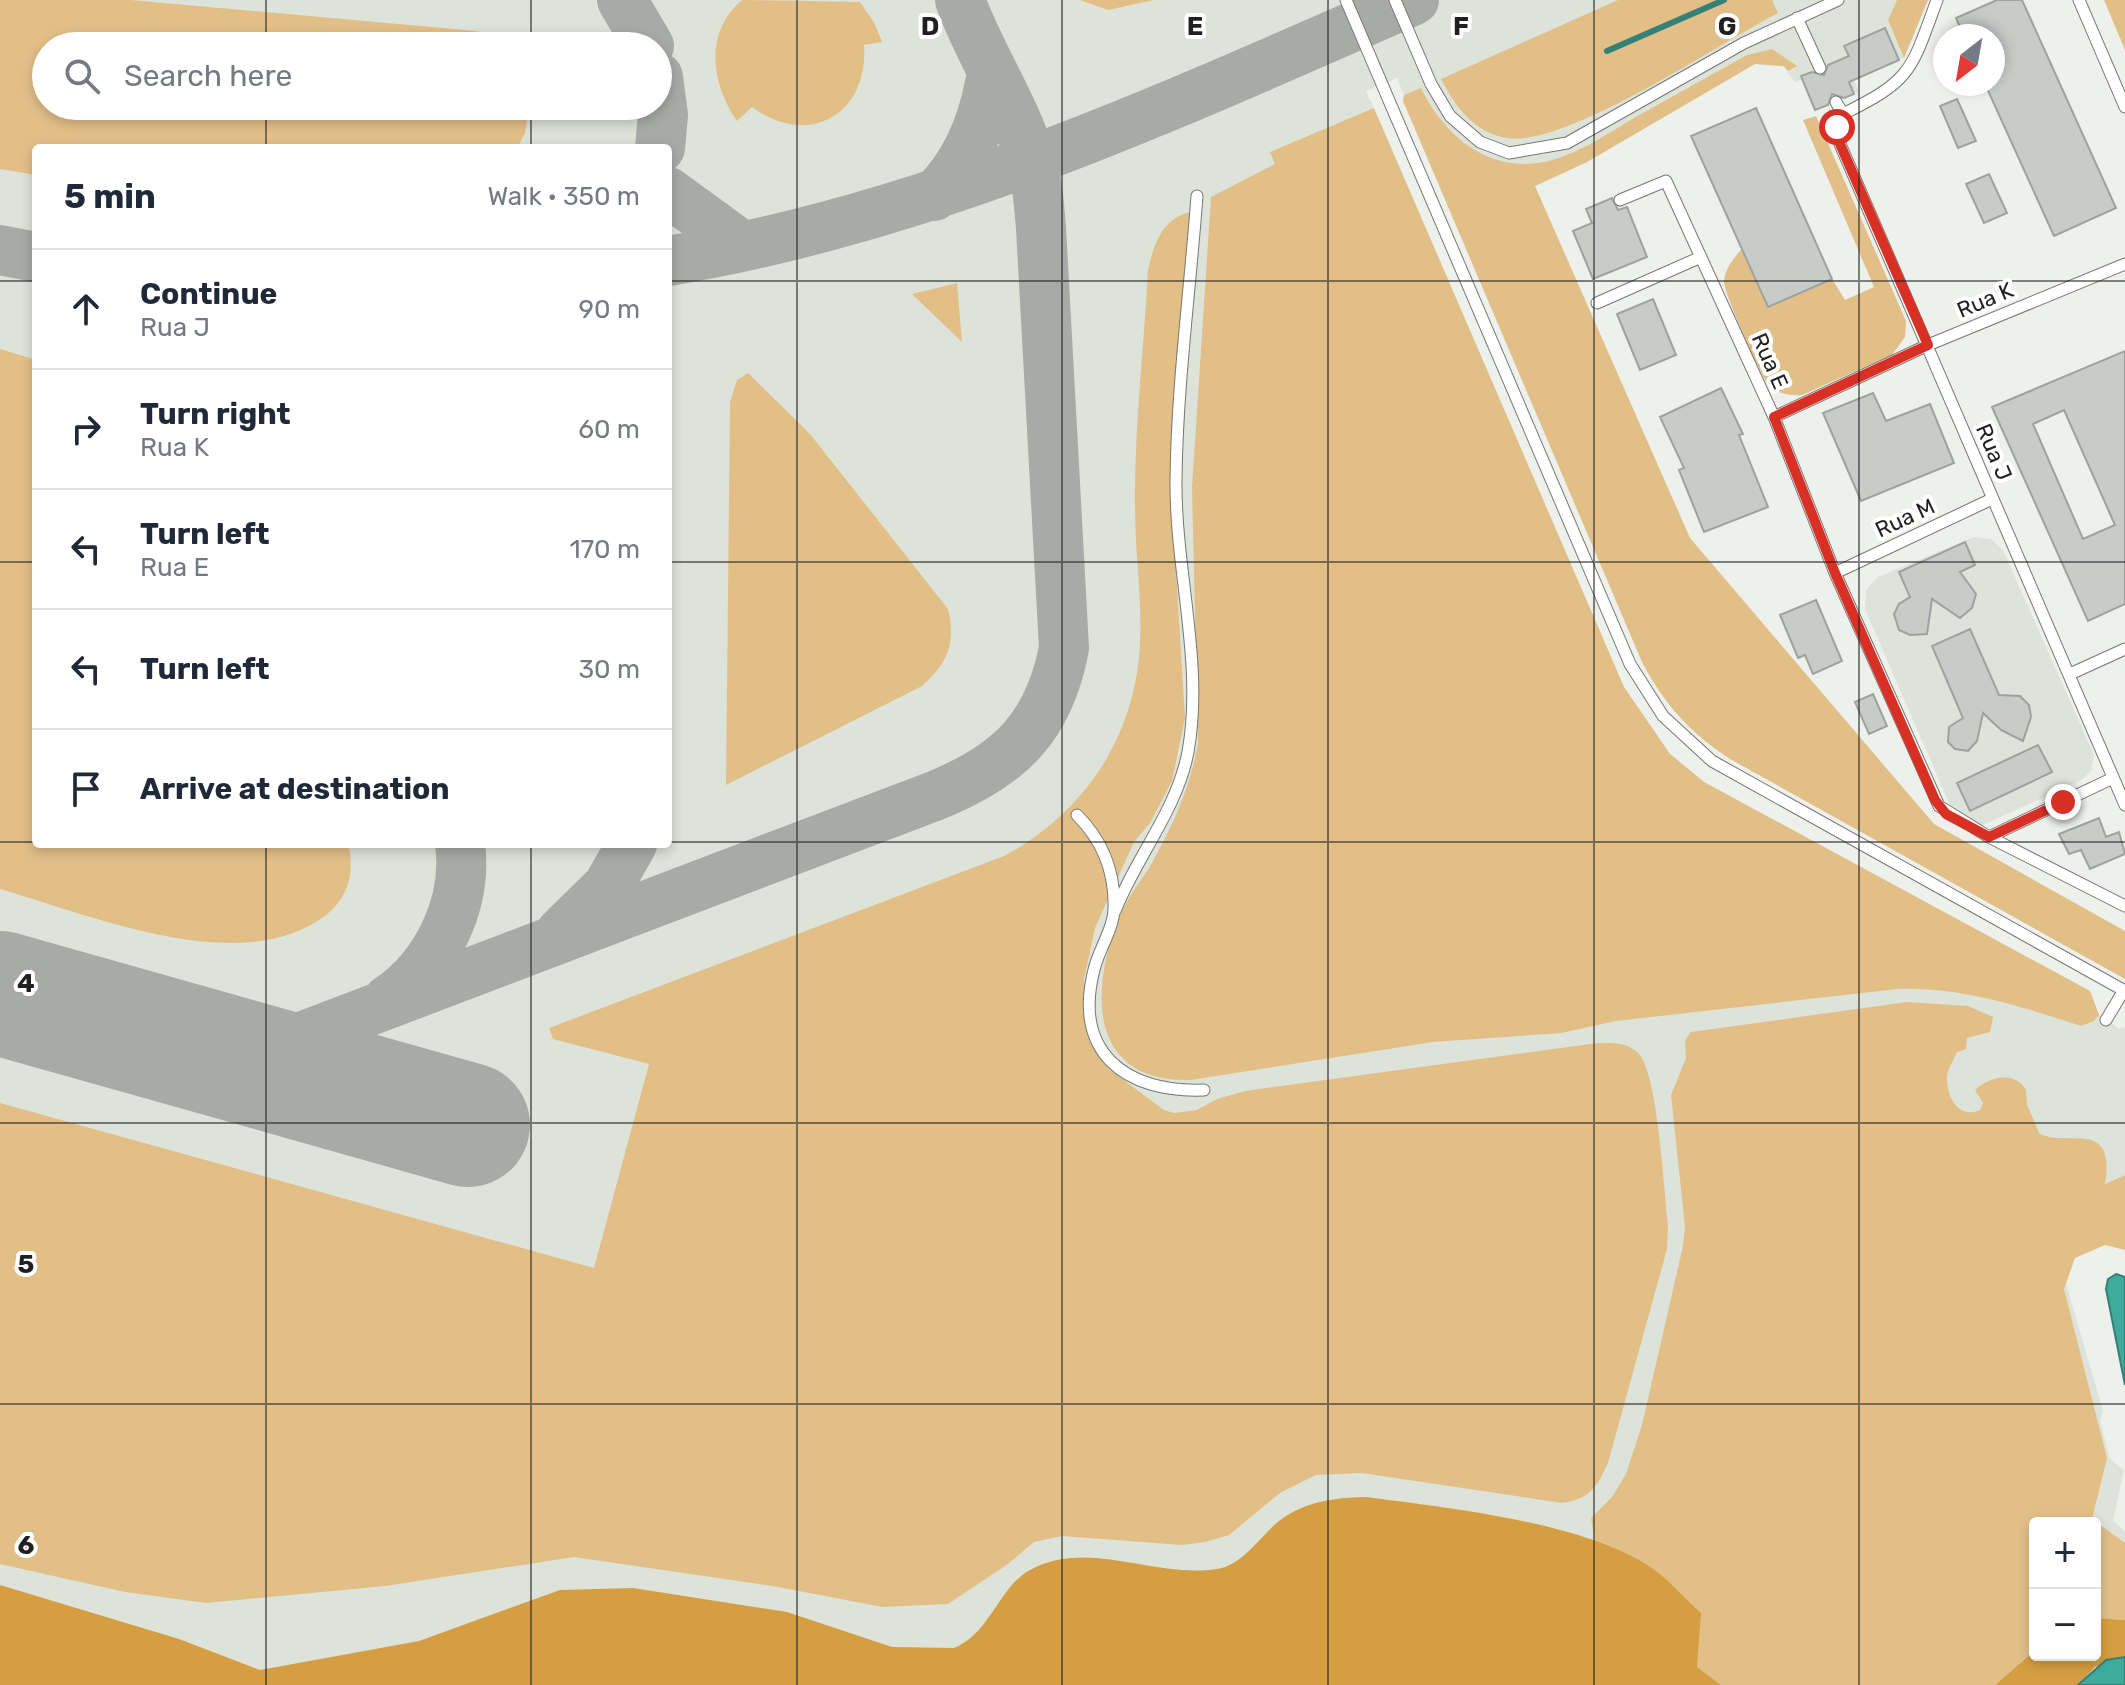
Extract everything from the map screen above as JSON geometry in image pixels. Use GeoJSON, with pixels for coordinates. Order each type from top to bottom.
{"type":"FeatureCollection","features":[{"type":"Feature","properties":{"kind":"lane"},"geometry":{"type":"LineString","coordinates":[[1346,0],[1630,664],[1663,716],[1693,746],[1732,773],[2124,990],[2106,1020]]}},
{"type":"Feature","properties":{"kind":"lane"},"geometry":{"type":"LineString","coordinates":[[1395,0],[1435,92],[1450,116],[1480,142],[1509,153],[1527,153],[1567,143],[1744,43],[1819,4],[1838,0]]}},
{"type":"Feature","properties":{"kind":"lane"},"geometry":{"type":"LineString","coordinates":[[1836,102],[1843,114],[1889,91],[1903,78],[1910,68],[1937,0]]}},
{"type":"Feature","properties":{"kind":"lane"},"geometry":{"type":"LineString","coordinates":[[2079,0],[2125,107]]}},
{"type":"Feature","properties":{"kind":"lane"},"geometry":{"type":"LineString","coordinates":[[1797,18],[1820,68]]}},
{"type":"Feature","properties":{"kind":"lane","name":"Rua J"},"geometry":{"type":"LineString","coordinates":[[1843,114],[1837,127],[1840,144],[2125,805]]}},
{"type":"Feature","properties":{"kind":"lane","name":"Rua E"},"geometry":{"type":"LineString","coordinates":[[1620,200],[1666,181],[1774,417],[1835,573],[1939,806],[1989,837],[2125,906]]}},
{"type":"Feature","properties":{"kind":"lane"},"geometry":{"type":"LineString","coordinates":[[1197,196],[1176,481],[1191,675],[1188,752],[1169,808],[1128,877],[1094,968],[1091,1018],[1106,1055],[1133,1080],[1173,1091],[1204,1090]]}},
{"type":"Feature","properties":{"kind":"lane"},"geometry":{"type":"LineString","coordinates":[[1597,303],[1701,257]]}},
{"type":"Feature","properties":{"kind":"lane","name":"Rua K"},"geometry":{"type":"LineString","coordinates":[[1774,417],[1928,345],[2125,264]]}},
{"type":"Feature","properties":{"kind":"lane","name":"Rua M"},"geometry":{"type":"LineString","coordinates":[[1835,573],[1992,499]]}},
{"type":"Feature","properties":{"kind":"lane"},"geometry":{"type":"LineString","coordinates":[[2070,674],[2125,649]]}},
{"type":"Feature","properties":{"kind":"lane"},"geometry":{"type":"LineString","coordinates":[[1989,837],[2113,778]]}},
{"type":"Feature","properties":{"kind":"lane"},"geometry":{"type":"LineString","coordinates":[[1077,815],[1100,842],[1107,861],[1115,911]]}},
{"type":"Feature","properties":{"kind":"shaded area"},"geometry":{"type":"Polygon","coordinates":[[[0,0],[1911,0],[1889,20],[1904,58],[1854,80],[1859,92],[1815,110],[1802,80],[1795,82],[1784,67],[1755,64],[1587,162],[1540,184],[1461,154],[1406,100],[1397,78],[1366,91],[1624,687],[1670,754],[1704,782],[2090,991],[2099,1015],[2120,1029],[2125,1027],[2125,1175],[2045,1211],[2103,1411],[2100,1421],[2110,1459],[2124,1470],[2113,1521],[2125,1531],[2125,1620],[2101,1618],[2101,1517],[2029,1517],[2029,1655],[1995,1685],[0,1685],[0,0]]]}},
{"type":"Feature","properties":{"kind":"shaded area"},"geometry":{"type":"Polygon","coordinates":[[[0,0],[131,0],[478,32],[32,32],[32,120],[527,120],[519,144],[32,144],[32,174],[0,169],[0,0]]]}},
{"type":"Feature","properties":{"kind":"shaded area"},"geometry":{"type":"Polygon","coordinates":[[[742,0],[860,2],[875,24],[882,42],[864,45],[863,69],[857,90],[846,106],[831,118],[814,124],[794,125],[773,119],[752,107],[737,121],[721,91],[716,59],[722,27],[742,0]]]}},
{"type":"Feature","properties":{"kind":"shaded area"},"geometry":{"type":"Polygon","coordinates":[[[1080,0],[1154,0],[1108,10],[1080,0]]]}},
{"type":"Feature","properties":{"kind":"shaded area"},"geometry":{"type":"Polygon","coordinates":[[[1618,0],[1772,0],[1778,13],[1603,111],[1533,137],[1507,138],[1484,130],[1467,117],[1441,79],[1618,0]]]}},
{"type":"Feature","properties":{"kind":"shaded area"},"geometry":{"type":"Polygon","coordinates":[[[1897,0],[1928,0],[1904,58],[1888,20],[1897,0]]]}},
{"type":"Feature","properties":{"kind":"shaded area"},"geometry":{"type":"Polygon","coordinates":[[[2104,0],[2125,0],[2125,50],[2104,0]]]}},
{"type":"Feature","properties":{"kind":"shaded area"},"geometry":{"type":"Polygon","coordinates":[[[1772,49],[1797,66],[1788,71],[1784,66],[1755,64],[1587,162],[1535,186],[1690,538],[1934,824],[2125,931],[2125,979],[1730,759],[1702,739],[1669,704],[1642,662],[1403,101],[1404,95],[1421,88],[1446,126],[1479,152],[1519,164],[1541,163],[1591,143],[1747,55],[1772,49]]]}},
{"type":"Feature","properties":{"kind":"shaded area"},"geometry":{"type":"Polygon","coordinates":[[[1374,108],[1624,687],[1670,754],[1704,782],[2090,991],[2099,1015],[2094,1021],[2081,1026],[1968,995],[1898,989],[1616,1021],[1561,1033],[1433,1042],[1191,1080],[1158,1077],[1133,1067],[1116,1050],[1106,1029],[1102,1004],[1109,948],[1124,906],[1149,868],[1172,823],[1185,791],[1198,743],[1192,487],[1211,197],[1275,164],[1270,152],[1374,108]]]}},
{"type":"Feature","properties":{"kind":"shaded area"},"geometry":{"type":"Polygon","coordinates":[[[1816,116],[1906,321],[1905,337],[1892,355],[1802,395],[1792,395],[1775,390],[1768,384],[1735,315],[1724,281],[1730,264],[1742,249],[1768,307],[1832,279],[1845,300],[1874,287],[1803,120],[1816,116]]]}},
{"type":"Feature","properties":{"kind":"shaded area"},"geometry":{"type":"Polygon","coordinates":[[[1190,212],[1170,473],[1185,718],[1172,781],[1150,823],[1134,842],[1095,928],[1084,979],[1084,1011],[1097,1053],[1110,1070],[1164,1110],[1174,1113],[1197,1110],[1217,1099],[1245,1091],[1598,1043],[1620,1044],[1635,1050],[1646,1066],[1655,1109],[1668,1225],[1667,1249],[1608,1463],[1591,1491],[1579,1499],[1562,1503],[1362,1473],[1316,1475],[1280,1493],[1229,1535],[1205,1542],[1182,1545],[1062,1536],[1034,1542],[1008,1564],[948,1604],[882,1607],[773,1586],[574,1557],[385,1586],[206,1603],[125,1592],[0,1564],[0,1103],[594,1268],[649,1064],[553,1039],[549,1028],[1004,856],[1033,838],[1082,794],[1117,739],[1137,675],[1140,641],[1135,478],[1148,270],[1160,234],[1172,220],[1190,212]]]}},
{"type":"Feature","properties":{"kind":"shaded area"},"geometry":{"type":"Polygon","coordinates":[[[957,283],[962,342],[912,294],[957,283]]]}},
{"type":"Feature","properties":{"kind":"shaded area"},"geometry":{"type":"Polygon","coordinates":[[[0,349],[32,359],[32,848],[349,848],[351,864],[345,892],[326,915],[292,934],[252,942],[210,942],[166,936],[121,926],[0,889],[0,349]]]}},
{"type":"Feature","properties":{"kind":"shaded area"},"geometry":{"type":"Polygon","coordinates":[[[748,373],[810,434],[948,609],[951,632],[944,660],[922,686],[726,785],[730,402],[737,380],[748,373]]]}},
{"type":"Feature","properties":{"kind":"shaded area"},"geometry":{"type":"Polygon","coordinates":[[[1974,537],[1991,539],[2003,550],[2094,755],[2091,771],[2080,781],[1978,827],[1952,810],[1865,609],[1866,590],[1878,577],[1974,537]]]}},
{"type":"Feature","properties":{"kind":"shaded area"},"geometry":{"type":"Polygon","coordinates":[[[1907,1002],[1968,1006],[1993,1017],[1990,1032],[1967,1038],[1966,1049],[1957,1052],[1949,1070],[1949,1091],[1955,1104],[1965,1112],[1980,1110],[1983,1103],[1975,1090],[1980,1085],[2001,1078],[2015,1080],[2026,1090],[2027,1104],[2039,1133],[2096,1142],[2103,1150],[2106,1163],[2105,1184],[2125,1175],[2125,1250],[2105,1245],[2075,1258],[2064,1289],[2107,1458],[2092,1517],[2029,1517],[2029,1655],[1995,1685],[1721,1685],[1697,1667],[1655,1570],[1595,1542],[1591,1518],[1612,1497],[1626,1474],[1642,1425],[1683,1246],[1685,1227],[1671,1095],[1686,1058],[1685,1040],[1691,1032],[1907,1002]]]}},
{"type":"Feature","properties":{"kind":"shaded area"},"geometry":{"type":"Polygon","coordinates":[[[1366,1497],[1517,1520],[1594,1540],[1628,1554],[1656,1571],[1701,1613],[1697,1667],[1721,1685],[0,1685],[0,1585],[179,1639],[260,1670],[419,1641],[560,1590],[633,1588],[787,1612],[892,1647],[954,1648],[976,1633],[1019,1578],[1052,1561],[1098,1558],[1170,1569],[1217,1569],[1235,1562],[1279,1521],[1299,1509],[1331,1500],[1366,1497]]]}},
{"type":"Feature","properties":{"kind":"shaded area"},"geometry":{"type":"Polygon","coordinates":[[[2101,1526],[2125,1543],[2125,1620],[2101,1618],[2101,1526]]]}},
{"type":"Feature","properties":{"kind":"shaded area"},"geometry":{"type":"Polygon","coordinates":[[[2101,1618],[2125,1620],[2125,1657],[2095,1667],[2078,1685],[1995,1685],[2029,1655],[2029,1661],[2101,1661],[2101,1618]]]}},
{"type":"Feature","properties":{"kind":"water"},"geometry":{"type":"Polygon","coordinates":[[[2116,1274],[2125,1277],[2125,1385],[2106,1289],[2108,1279],[2116,1274]]]}},
{"type":"Feature","properties":{"kind":"water"},"geometry":{"type":"Polygon","coordinates":[[[2125,1657],[2125,1685],[2078,1685],[2106,1660],[2125,1657]]]}},
{"type":"Feature","properties":{"kind":"building"},"geometry":{"type":"Polygon","coordinates":[[[1997,0],[2022,0],[2116,208],[2054,236],[1990,96],[2005,96],[2005,24],[1959,24],[1956,18],[1997,0]]]}},
{"type":"Feature","properties":{"kind":"building"},"geometry":{"type":"Polygon","coordinates":[[[1885,28],[1899,60],[1849,82],[1854,94],[1844,98],[1832,94],[1828,105],[1815,110],[1801,76],[1812,72],[1824,75],[1828,65],[1849,56],[1844,46],[1885,28]]]}},
{"type":"Feature","properties":{"kind":"building"},"geometry":{"type":"Polygon","coordinates":[[[1957,99],[1976,141],[1958,148],[1940,106],[1957,99]]]}},
{"type":"Feature","properties":{"kind":"building"},"geometry":{"type":"Polygon","coordinates":[[[1756,108],[1832,279],[1768,307],[1691,136],[1756,108]]]}},
{"type":"Feature","properties":{"kind":"building"},"geometry":{"type":"Polygon","coordinates":[[[1989,174],[2007,213],[1984,223],[1966,184],[1989,174]]]}},
{"type":"Feature","properties":{"kind":"building"},"geometry":{"type":"Polygon","coordinates":[[[1612,198],[1618,210],[1627,207],[1647,257],[1593,279],[1573,231],[1592,223],[1586,209],[1612,198]]]}},
{"type":"Feature","properties":{"kind":"building"},"geometry":{"type":"Polygon","coordinates":[[[1653,299],[1676,355],[1640,370],[1617,314],[1653,299]]]}},
{"type":"Feature","properties":{"kind":"building"},"geometry":{"type":"Polygon","coordinates":[[[2125,351],[2125,604],[2088,621],[1992,407],[2125,351]],[[2064,410],[2033,424],[2083,539],[2115,525],[2064,410]]]}},
{"type":"Feature","properties":{"kind":"building"},"geometry":{"type":"Polygon","coordinates":[[[1721,388],[1743,434],[1739,435],[1768,507],[1704,532],[1679,470],[1684,468],[1660,417],[1721,388]]]}},
{"type":"Feature","properties":{"kind":"building"},"geometry":{"type":"Polygon","coordinates":[[[1873,393],[1886,421],[1930,404],[1954,463],[1861,501],[1823,413],[1873,393]]]}},
{"type":"Feature","properties":{"kind":"building"},"geometry":{"type":"Polygon","coordinates":[[[1965,542],[1975,565],[1960,572],[1976,594],[1972,608],[1960,618],[1932,599],[1927,634],[1910,635],[1899,630],[1894,614],[1899,604],[1910,597],[1899,572],[1965,542]]]}},
{"type":"Feature","properties":{"kind":"building"},"geometry":{"type":"Polygon","coordinates":[[[1816,600],[1842,661],[1813,674],[1805,655],[1798,658],[1780,615],[1816,600]]]}},
{"type":"Feature","properties":{"kind":"building"},"geometry":{"type":"Polygon","coordinates":[[[1970,629],[1999,695],[2020,696],[2029,705],[2031,717],[2023,741],[2001,730],[1983,713],[1977,741],[1968,751],[1955,749],[1948,742],[1949,727],[1963,718],[1932,646],[1970,629]]]}},
{"type":"Feature","properties":{"kind":"building"},"geometry":{"type":"Polygon","coordinates":[[[1873,694],[1887,726],[1869,734],[1855,702],[1873,694]]]}},
{"type":"Feature","properties":{"kind":"building"},"geometry":{"type":"Polygon","coordinates":[[[2038,745],[2052,772],[1970,811],[1957,783],[2038,745]]]}},
{"type":"Feature","properties":{"kind":"building"},"geometry":{"type":"Polygon","coordinates":[[[2099,818],[2106,837],[2119,832],[2125,854],[2090,869],[2081,850],[2069,854],[2059,834],[2099,818]]]}},
{"type":"Feature","properties":{"kind":"waterway"},"geometry":{"type":"LineString","coordinates":[[1607,51],[1724,0]]}},
{"type":"Feature","properties":{"kind":"taxiway"},"geometry":{"type":"LineString","coordinates":[[622,0],[641,32]]}},
{"type":"Feature","properties":{"kind":"taxiway"},"geometry":{"type":"LineString","coordinates":[[44,1005],[224,1049],[280,1045],[937,795],[986,770],[1022,740],[1048,700],[1064,648],[1041,228],[1035,177],[1024,139],[960,0]]}},
{"type":"Feature","properties":{"kind":"taxiway"},"geometry":{"type":"LineString","coordinates":[[672,260],[766,242],[862,217],[956,187],[1141,118],[1414,0]]}},
{"type":"Feature","properties":{"kind":"taxiway"},"geometry":{"type":"LineString","coordinates":[[934,196],[955,171],[971,144],[990,83]]}},
{"type":"Feature","properties":{"kind":"taxiway"},"geometry":{"type":"LineString","coordinates":[[660,144],[663,120]]}},
{"type":"Feature","properties":{"kind":"taxiway"},"geometry":{"type":"LineString","coordinates":[[672,195],[742,246]]}},
{"type":"Feature","properties":{"kind":"taxiway"},"geometry":{"type":"LineString","coordinates":[[0,250],[32,256]]}},
{"type":"Feature","properties":{"kind":"taxiway"},"geometry":{"type":"LineString","coordinates":[[388,1000],[421,970],[445,932],[459,889],[460,848]]}},
{"type":"Feature","properties":{"kind":"taxiway"},"geometry":{"type":"LineString","coordinates":[[561,932],[608,886],[630,848]]}},
{"type":"Feature","properties":{"kind":"runway"},"geometry":{"type":"LineString","coordinates":[[0,993],[468,1125]]}},
{"type":"Feature","properties":{"kind":"route"},"geometry":{"type":"LineString","coordinates":[[1837,127],[1840,144],[1928,345],[1774,417],[1835,573],[1942,810],[1989,837],[2063,802]]}}]}
